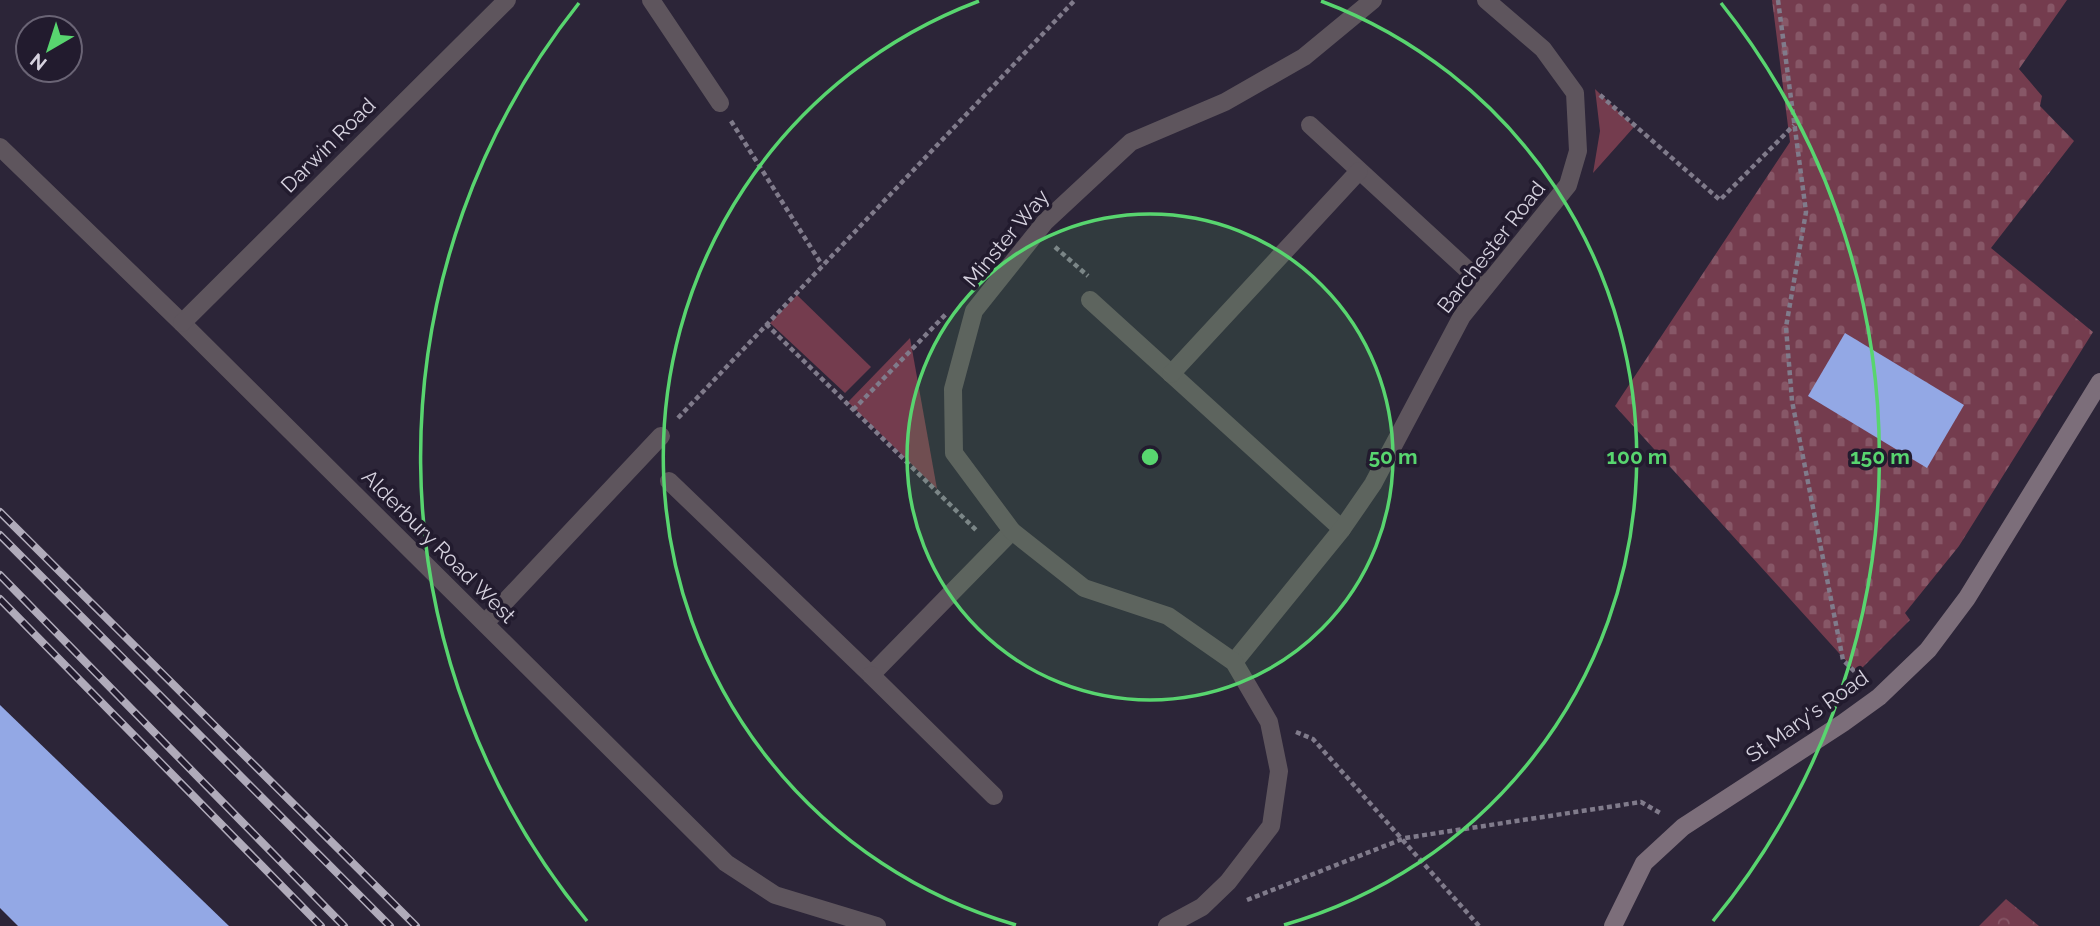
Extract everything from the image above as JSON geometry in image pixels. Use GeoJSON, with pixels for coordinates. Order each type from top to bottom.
{"type":"FeatureCollection","features":[{"type":"Feature","properties":{"kind":"street","name":"Darwin Road"},"geometry":{"type":"LineString","coordinates":[[182,323],[507,0]]}},
{"type":"Feature","properties":{"kind":"street"},"geometry":{"type":"LineString","coordinates":[[652,0],[720,103]]}},
{"type":"Feature","properties":{"kind":"street","name":"Minster Way"},"geometry":{"type":"LineString","coordinates":[[1167,926],[1202,907],[1228,882],[1271,826],[1279,771],[1269,722],[1234,662],[1168,616],[1084,588],[1012,531],[954,453],[953,389],[974,311],[1037,231],[1131,142],[1225,102],[1304,57],[1373,0]]}},
{"type":"Feature","properties":{"kind":"street"},"geometry":{"type":"LineString","coordinates":[[1486,0],[1543,49],[1575,93]]}},
{"type":"Feature","properties":{"kind":"street","name":"Barchester Road"},"geometry":{"type":"LineString","coordinates":[[1234,662],[1342,529],[1373,484],[1462,316],[1568,185],[1578,150],[1575,93]]}},
{"type":"Feature","properties":{"kind":"street"},"geometry":{"type":"LineString","coordinates":[[1310,125],[1485,286]]}},
{"type":"Feature","properties":{"kind":"street","name":"Alderbury Road West"},"geometry":{"type":"LineString","coordinates":[[0,147],[182,323],[726,863],[775,895],[877,926]]}},
{"type":"Feature","properties":{"kind":"street"},"geometry":{"type":"LineString","coordinates":[[1171,374],[1359,171]]}},
{"type":"Feature","properties":{"kind":"street"},"geometry":{"type":"LineString","coordinates":[[1090,300],[1342,529]]}},
{"type":"Feature","properties":{"kind":"street","name":"St Mary's Road"},"geometry":{"type":"LineString","coordinates":[[1613,926],[1644,863],[1683,827],[1879,697],[1928,650],[1967,598],[2100,382]]}},
{"type":"Feature","properties":{"kind":"street"},"geometry":{"type":"LineString","coordinates":[[485,623],[661,436]]}},
{"type":"Feature","properties":{"kind":"street"},"geometry":{"type":"LineString","coordinates":[[668,481],[995,796]]}},
{"type":"Feature","properties":{"kind":"street"},"geometry":{"type":"LineString","coordinates":[[871,675],[1012,531]]}},
{"type":"Feature","properties":{"kind":"path"},"geometry":{"type":"LineString","coordinates":[[661,436],[1074,0]]}},
{"type":"Feature","properties":{"kind":"path"},"geometry":{"type":"LineString","coordinates":[[1778,0],[1806,212],[1786,327],[1792,401],[1843,660],[1879,697]]}},
{"type":"Feature","properties":{"kind":"path"},"geometry":{"type":"LineString","coordinates":[[1575,93],[1595,91],[1720,200],[1794,124]]}},
{"type":"Feature","properties":{"kind":"path"},"geometry":{"type":"LineString","coordinates":[[720,103],[822,265]]}},
{"type":"Feature","properties":{"kind":"path"},"geometry":{"type":"LineString","coordinates":[[1037,231],[1091,280],[1090,300]]}},
{"type":"Feature","properties":{"kind":"path"},"geometry":{"type":"LineString","coordinates":[[853,410],[960,300],[974,311]]}},
{"type":"Feature","properties":{"kind":"path"},"geometry":{"type":"LineString","coordinates":[[766,324],[995,549]]}},
{"type":"Feature","properties":{"kind":"path"},"geometry":{"type":"LineString","coordinates":[[1269,722],[1313,739],[1405,838],[1479,926]]}},
{"type":"Feature","properties":{"kind":"path"},"geometry":{"type":"LineString","coordinates":[[1202,907],[1247,900],[1405,838],[1641,802],[1683,827]]}},
{"type":"Feature","properties":{"kind":"green space"},"geometry":{"type":"Polygon","coordinates":[[[1772,0],[2067,0],[2019,69],[2042,96],[2040,106],[2074,141],[1991,248],[2093,332],[1959,546],[1905,613],[1910,620],[1857,673],[1615,406],[1790,142],[1772,0]]]}},
{"type":"Feature","properties":{"kind":"green space"},"geometry":{"type":"Polygon","coordinates":[[[1595,89],[1634,127],[1593,173],[1600,131],[1595,89]]]}},
{"type":"Feature","properties":{"kind":"green space"},"geometry":{"type":"Polygon","coordinates":[[[797,295],[871,367],[845,393],[770,323],[797,295]]]}},
{"type":"Feature","properties":{"kind":"green space"},"geometry":{"type":"Polygon","coordinates":[[[910,338],[937,489],[848,402],[910,338]]]}},
{"type":"Feature","properties":{"kind":"green space"},"geometry":{"type":"Polygon","coordinates":[[[2006,899],[2039,926],[1979,926],[2006,899]]]}},
{"type":"Feature","properties":{"kind":"building"},"geometry":{"type":"Polygon","coordinates":[[[1845,333],[1964,405],[1927,468],[1808,396],[1845,333]]]}},
{"type":"Feature","properties":{"kind":"building"},"geometry":{"type":"Polygon","coordinates":[[[0,705],[229,926],[18,926],[0,908],[0,705]]]}},
{"type":"Feature","properties":{"kind":"railway"},"geometry":{"type":"LineString","coordinates":[[0,512],[416,926]]}},
{"type":"Feature","properties":{"kind":"railway"},"geometry":{"type":"LineString","coordinates":[[0,535],[390,926]]}},
{"type":"Feature","properties":{"kind":"railway"},"geometry":{"type":"LineString","coordinates":[[0,575],[344,926]]}},
{"type":"Feature","properties":{"kind":"railway"},"geometry":{"type":"LineString","coordinates":[[0,599],[321,926]]}}]}
